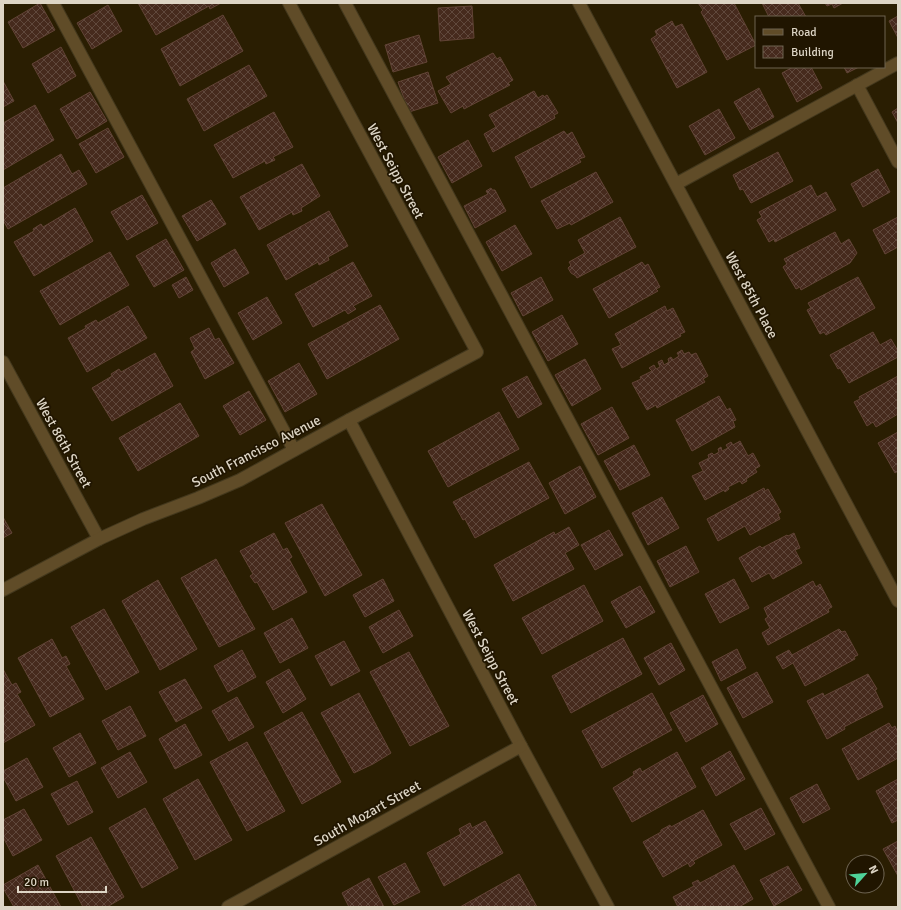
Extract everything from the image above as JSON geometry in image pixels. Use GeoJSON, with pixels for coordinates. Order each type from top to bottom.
{"type":"FeatureCollection","features":[{"type":"Feature","properties":{"kind":"street"},"geometry":{"type":"LineString","coordinates":[[53,3],[294,450]]}},
{"type":"Feature","properties":{"kind":"street","name":"West Seipp Street"},"geometry":{"type":"LineString","coordinates":[[289,3],[477,352]]}},
{"type":"Feature","properties":{"kind":"street"},"geometry":{"type":"LineString","coordinates":[[345,3],[829,907]]}},
{"type":"Feature","properties":{"kind":"street","name":"West 85th Place"},"geometry":{"type":"LineString","coordinates":[[580,3],[898,601]]}},
{"type":"Feature","properties":{"kind":"street"},"geometry":{"type":"LineString","coordinates":[[676,184],[898,63]]}},
{"type":"Feature","properties":{"kind":"street"},"geometry":{"type":"LineString","coordinates":[[857,85],[898,162]]}},
{"type":"Feature","properties":{"kind":"street","name":"South Francisco Avenue"},"geometry":{"type":"LineString","coordinates":[[3,590],[99,539],[143,519],[240,480],[477,352]]}},
{"type":"Feature","properties":{"kind":"street","name":"West 86th Street"},"geometry":{"type":"LineString","coordinates":[[3,362],[99,539]]}},
{"type":"Feature","properties":{"kind":"street","name":"West Seipp Street"},"geometry":{"type":"LineString","coordinates":[[349,420],[521,746],[608,907]]}},
{"type":"Feature","properties":{"kind":"street","name":"South Mozart Street"},"geometry":{"type":"LineString","coordinates":[[228,907],[521,746]]}},
{"type":"Feature","properties":{"kind":"building"},"geometry":{"type":"Polygon","coordinates":[[[40,3],[55,30],[23,48],[8,22],[40,3]]]}},
{"type":"Feature","properties":{"kind":"building"},"geometry":{"type":"Polygon","coordinates":[[[138,3],[221,3],[210,9],[209,6],[156,35],[138,3]]]}},
{"type":"Feature","properties":{"kind":"building"},"geometry":{"type":"Polygon","coordinates":[[[698,3],[734,3],[755,46],[727,60],[701,12],[703,10],[698,3]]]}},
{"type":"Feature","properties":{"kind":"building"},"geometry":{"type":"Polygon","coordinates":[[[762,3],[798,3],[805,16],[768,16],[762,3]]]}},
{"type":"Feature","properties":{"kind":"building"},"geometry":{"type":"Polygon","coordinates":[[[825,3],[843,3],[834,8],[832,4],[827,6],[825,3]]]}},
{"type":"Feature","properties":{"kind":"building"},"geometry":{"type":"Polygon","coordinates":[[[108,5],[122,31],[92,49],[77,23],[108,5]]]}},
{"type":"Feature","properties":{"kind":"building"},"geometry":{"type":"Polygon","coordinates":[[[472,6],[474,38],[440,41],[438,8],[472,6]]]}},
{"type":"Feature","properties":{"kind":"building"},"geometry":{"type":"Polygon","coordinates":[[[223,15],[243,51],[180,86],[161,49],[223,15]]]}},
{"type":"Feature","properties":{"kind":"building"},"geometry":{"type":"Polygon","coordinates":[[[898,16],[898,38],[889,21],[898,16]]]}},
{"type":"Feature","properties":{"kind":"building"},"geometry":{"type":"Polygon","coordinates":[[[672,21],[675,27],[682,24],[707,72],[677,88],[651,39],[657,35],[655,31],[672,21]]]}},
{"type":"Feature","properties":{"kind":"building"},"geometry":{"type":"Polygon","coordinates":[[[419,35],[427,62],[393,72],[385,45],[419,35]]]}},
{"type":"Feature","properties":{"kind":"building"},"geometry":{"type":"Polygon","coordinates":[[[61,47],[76,76],[48,93],[32,64],[61,47]]]}},
{"type":"Feature","properties":{"kind":"building"},"geometry":{"type":"Polygon","coordinates":[[[493,53],[497,59],[500,57],[513,80],[508,83],[510,85],[464,109],[463,106],[451,113],[438,91],[451,84],[446,77],[493,53]]]}},
{"type":"Feature","properties":{"kind":"building"},"geometry":{"type":"Polygon","coordinates":[[[249,65],[267,96],[204,131],[187,99],[249,65]]]}},
{"type":"Feature","properties":{"kind":"building"},"geometry":{"type":"Polygon","coordinates":[[[791,68],[812,68],[822,88],[797,102],[782,73],[791,68]]]}},
{"type":"Feature","properties":{"kind":"building"},"geometry":{"type":"Polygon","coordinates":[[[844,68],[857,68],[847,73],[844,68]]]}},
{"type":"Feature","properties":{"kind":"building"},"geometry":{"type":"Polygon","coordinates":[[[428,72],[438,103],[409,112],[398,82],[428,72]]]}},
{"type":"Feature","properties":{"kind":"building"},"geometry":{"type":"Polygon","coordinates":[[[3,81],[14,101],[3,107],[3,81]]]}},
{"type":"Feature","properties":{"kind":"building"},"geometry":{"type":"Polygon","coordinates":[[[759,88],[774,117],[750,130],[734,102],[759,88]]]}},
{"type":"Feature","properties":{"kind":"building"},"geometry":{"type":"Polygon","coordinates":[[[534,91],[538,98],[543,95],[544,97],[547,95],[558,113],[554,115],[555,118],[493,152],[484,134],[496,127],[489,115],[534,91]]]}},
{"type":"Feature","properties":{"kind":"building"},"geometry":{"type":"Polygon","coordinates":[[[90,92],[107,121],[77,139],[60,109],[90,92]]]}},
{"type":"Feature","properties":{"kind":"building"},"geometry":{"type":"Polygon","coordinates":[[[35,105],[54,140],[3,170],[3,123],[35,105]]]}},
{"type":"Feature","properties":{"kind":"building"},"geometry":{"type":"Polygon","coordinates":[[[898,108],[898,123],[892,112],[898,108]]]}},
{"type":"Feature","properties":{"kind":"building"},"geometry":{"type":"Polygon","coordinates":[[[719,109],[735,138],[705,155],[689,126],[719,109]]]}},
{"type":"Feature","properties":{"kind":"building"},"geometry":{"type":"Polygon","coordinates":[[[274,112],[293,147],[273,157],[275,160],[266,164],[265,161],[233,178],[214,145],[274,112]]]}},
{"type":"Feature","properties":{"kind":"building"},"geometry":{"type":"Polygon","coordinates":[[[108,128],[124,157],[96,173],[79,144],[108,128]]]}},
{"type":"Feature","properties":{"kind":"building"},"geometry":{"type":"Polygon","coordinates":[[[564,131],[567,135],[572,132],[585,157],[579,159],[581,162],[531,188],[515,157],[564,131]]]}},
{"type":"Feature","properties":{"kind":"building"},"geometry":{"type":"Polygon","coordinates":[[[468,140],[482,166],[452,183],[438,157],[468,140]]]}},
{"type":"Feature","properties":{"kind":"building"},"geometry":{"type":"Polygon","coordinates":[[[778,152],[793,181],[751,203],[743,189],[740,190],[733,175],[778,152]]]}},
{"type":"Feature","properties":{"kind":"building"},"geometry":{"type":"Polygon","coordinates":[[[61,154],[72,174],[79,170],[87,184],[8,229],[3,220],[3,188],[61,154]]]}},
{"type":"Feature","properties":{"kind":"building"},"geometry":{"type":"Polygon","coordinates":[[[302,164],[320,196],[301,208],[302,211],[293,215],[292,212],[259,230],[240,197],[302,164]]]}},
{"type":"Feature","properties":{"kind":"building"},"geometry":{"type":"Polygon","coordinates":[[[878,169],[890,192],[863,207],[851,184],[878,169]]]}},
{"type":"Feature","properties":{"kind":"building"},"geometry":{"type":"Polygon","coordinates":[[[596,172],[613,202],[571,225],[570,223],[557,229],[541,201],[596,172]]]}},
{"type":"Feature","properties":{"kind":"building"},"geometry":{"type":"Polygon","coordinates":[[[811,185],[817,197],[826,192],[836,210],[775,242],[774,239],[769,242],[757,220],[762,217],[759,212],[811,185]]]}},
{"type":"Feature","properties":{"kind":"building"},"geometry":{"type":"Polygon","coordinates":[[[491,188],[492,190],[495,190],[506,211],[475,228],[464,206],[488,194],[486,191],[491,188]]]}},
{"type":"Feature","properties":{"kind":"building"},"geometry":{"type":"Polygon","coordinates":[[[142,195],[158,223],[127,240],[111,212],[142,195]]]}},
{"type":"Feature","properties":{"kind":"building"},"geometry":{"type":"Polygon","coordinates":[[[211,200],[226,224],[197,241],[182,216],[211,200]]]}},
{"type":"Feature","properties":{"kind":"building"},"geometry":{"type":"Polygon","coordinates":[[[75,208],[93,241],[34,276],[14,242],[34,231],[33,229],[41,224],[43,227],[75,208]]]}},
{"type":"Feature","properties":{"kind":"building"},"geometry":{"type":"Polygon","coordinates":[[[329,211],[348,246],[328,257],[329,260],[319,265],[318,262],[286,280],[267,245],[329,211]]]}},
{"type":"Feature","properties":{"kind":"building"},"geometry":{"type":"Polygon","coordinates":[[[620,217],[636,247],[577,278],[568,268],[571,265],[569,262],[585,253],[578,240],[620,217]]]}},
{"type":"Feature","properties":{"kind":"building"},"geometry":{"type":"Polygon","coordinates":[[[898,217],[898,247],[885,254],[873,230],[898,217]]]}},
{"type":"Feature","properties":{"kind":"building"},"geometry":{"type":"Polygon","coordinates":[[[515,225],[532,254],[502,271],[486,242],[515,225]]]}},
{"type":"Feature","properties":{"kind":"building"},"geometry":{"type":"Polygon","coordinates":[[[835,232],[841,244],[849,239],[857,253],[850,263],[801,290],[800,287],[796,289],[783,267],[787,264],[784,259],[835,232]]]}},
{"type":"Feature","properties":{"kind":"building"},"geometry":{"type":"Polygon","coordinates":[[[166,239],[184,270],[154,287],[136,256],[166,239]]]}},
{"type":"Feature","properties":{"kind":"building"},"geometry":{"type":"Polygon","coordinates":[[[235,249],[249,273],[224,287],[211,263],[235,249]]]}},
{"type":"Feature","properties":{"kind":"building"},"geometry":{"type":"Polygon","coordinates":[[[110,252],[129,285],[60,325],[40,291],[110,252]]]}},
{"type":"Feature","properties":{"kind":"building"},"geometry":{"type":"Polygon","coordinates":[[[353,262],[372,296],[353,306],[356,309],[348,314],[345,310],[313,327],[295,294],[353,262]]]}},
{"type":"Feature","properties":{"kind":"building"},"geometry":{"type":"Polygon","coordinates":[[[642,262],[645,266],[648,264],[660,287],[656,289],[658,291],[609,318],[593,289],[642,262]]]}},
{"type":"Feature","properties":{"kind":"building"},"geometry":{"type":"Polygon","coordinates":[[[186,277],[193,290],[179,298],[172,285],[186,277]]]}},
{"type":"Feature","properties":{"kind":"building"},"geometry":{"type":"Polygon","coordinates":[[[541,277],[553,300],[523,316],[511,293],[541,277]]]}},
{"type":"Feature","properties":{"kind":"building"},"geometry":{"type":"Polygon","coordinates":[[[858,277],[875,308],[826,335],[824,332],[820,334],[807,310],[811,308],[808,303],[858,277]]]}},
{"type":"Feature","properties":{"kind":"building"},"geometry":{"type":"Polygon","coordinates":[[[267,297],[282,323],[253,340],[238,313],[267,297]]]}},
{"type":"Feature","properties":{"kind":"building"},"geometry":{"type":"Polygon","coordinates":[[[380,305],[399,339],[327,379],[308,344],[380,305]]]}},
{"type":"Feature","properties":{"kind":"building"},"geometry":{"type":"Polygon","coordinates":[[[128,306],[147,338],[87,372],[68,338],[86,328],[85,326],[96,320],[98,323],[128,306]]]}},
{"type":"Feature","properties":{"kind":"building"},"geometry":{"type":"Polygon","coordinates":[[[665,306],[667,311],[673,308],[685,332],[680,334],[681,336],[622,368],[612,349],[621,345],[615,334],[665,306]]]}},
{"type":"Feature","properties":{"kind":"building"},"geometry":{"type":"Polygon","coordinates":[[[562,315],[578,344],[548,361],[532,332],[562,315]]]}},
{"type":"Feature","properties":{"kind":"building"},"geometry":{"type":"Polygon","coordinates":[[[209,328],[215,340],[219,338],[234,363],[205,379],[191,352],[195,349],[190,338],[209,328]]]}},
{"type":"Feature","properties":{"kind":"building"},"geometry":{"type":"Polygon","coordinates":[[[873,332],[880,345],[891,339],[898,351],[898,357],[849,383],[840,368],[838,369],[830,355],[873,332]]]}},
{"type":"Feature","properties":{"kind":"building"},"geometry":{"type":"Polygon","coordinates":[[[682,350],[684,354],[689,352],[691,355],[696,353],[708,376],[703,379],[705,382],[657,408],[656,405],[647,410],[632,383],[641,379],[640,377],[652,371],[649,368],[654,365],[656,369],[660,367],[658,362],[662,360],[664,365],[669,362],[668,359],[671,357],[673,360],[679,356],[677,353],[682,350]]]}},
{"type":"Feature","properties":{"kind":"building"},"geometry":{"type":"Polygon","coordinates":[[[155,353],[173,386],[112,421],[92,388],[112,376],[111,374],[119,369],[121,372],[155,353]]]}},
{"type":"Feature","properties":{"kind":"building"},"geometry":{"type":"Polygon","coordinates":[[[585,359],[601,389],[572,406],[555,375],[585,359]]]}},
{"type":"Feature","properties":{"kind":"building"},"geometry":{"type":"Polygon","coordinates":[[[299,363],[317,394],[285,412],[268,381],[299,363]]]}},
{"type":"Feature","properties":{"kind":"building"},"geometry":{"type":"Polygon","coordinates":[[[527,376],[542,404],[518,418],[502,389],[527,376]]]}},
{"type":"Feature","properties":{"kind":"building"},"geometry":{"type":"Polygon","coordinates":[[[898,376],[898,414],[876,427],[873,422],[867,426],[854,402],[860,399],[859,397],[898,376]]]}},
{"type":"Feature","properties":{"kind":"building"},"geometry":{"type":"Polygon","coordinates":[[[249,391],[266,420],[240,435],[223,406],[249,391]]]}},
{"type":"Feature","properties":{"kind":"building"},"geometry":{"type":"Polygon","coordinates":[[[719,396],[727,410],[730,408],[736,420],[733,421],[735,427],[692,451],[676,420],[719,396]]]}},
{"type":"Feature","properties":{"kind":"building"},"geometry":{"type":"Polygon","coordinates":[[[180,403],[199,436],[138,471],[119,438],[180,403]]]}},
{"type":"Feature","properties":{"kind":"building"},"geometry":{"type":"Polygon","coordinates":[[[612,407],[629,438],[598,455],[581,424],[612,407]]]}},
{"type":"Feature","properties":{"kind":"building"},"geometry":{"type":"Polygon","coordinates":[[[499,412],[519,449],[448,487],[428,451],[499,412]]]}},
{"type":"Feature","properties":{"kind":"building"},"geometry":{"type":"Polygon","coordinates":[[[898,432],[898,471],[895,473],[878,443],[898,432]]]}},
{"type":"Feature","properties":{"kind":"building"},"geometry":{"type":"Polygon","coordinates":[[[740,441],[748,456],[753,453],[760,466],[755,469],[757,472],[746,479],[747,481],[742,484],[740,481],[728,487],[729,489],[725,492],[724,490],[705,500],[692,476],[703,471],[699,463],[709,458],[708,455],[712,453],[714,455],[719,452],[718,449],[721,447],[722,451],[728,448],[726,445],[731,442],[733,445],[740,441]]]}},
{"type":"Feature","properties":{"kind":"building"},"geometry":{"type":"Polygon","coordinates":[[[634,445],[650,475],[620,490],[604,461],[634,445]]]}},
{"type":"Feature","properties":{"kind":"building"},"geometry":{"type":"Polygon","coordinates":[[[529,462],[549,498],[475,538],[465,519],[463,520],[453,502],[529,462]]]}},
{"type":"Feature","properties":{"kind":"building"},"geometry":{"type":"Polygon","coordinates":[[[580,466],[596,497],[565,514],[549,483],[580,466]]]}},
{"type":"Feature","properties":{"kind":"building"},"geometry":{"type":"Polygon","coordinates":[[[764,488],[765,491],[768,489],[781,512],[778,514],[780,519],[750,535],[745,526],[718,541],[707,519],[764,488]]]}},
{"type":"Feature","properties":{"kind":"building"},"geometry":{"type":"Polygon","coordinates":[[[662,497],[679,528],[648,545],[632,513],[662,497]]]}},
{"type":"Feature","properties":{"kind":"building"},"geometry":{"type":"Polygon","coordinates":[[[322,504],[362,575],[325,596],[285,523],[322,504]]]}},
{"type":"Feature","properties":{"kind":"building"},"geometry":{"type":"Polygon","coordinates":[[[3,517],[12,533],[3,538],[3,517]]]}},
{"type":"Feature","properties":{"kind":"building"},"geometry":{"type":"Polygon","coordinates":[[[569,527],[579,545],[565,553],[574,569],[513,601],[494,565],[554,532],[555,535],[569,527]]]}},
{"type":"Feature","properties":{"kind":"building"},"geometry":{"type":"Polygon","coordinates":[[[609,530],[623,555],[595,570],[581,545],[609,530]]]}},
{"type":"Feature","properties":{"kind":"building"},"geometry":{"type":"Polygon","coordinates":[[[274,533],[283,550],[287,548],[292,557],[289,559],[307,592],[273,610],[257,582],[255,583],[250,576],[253,574],[240,551],[274,533]]]}},
{"type":"Feature","properties":{"kind":"building"},"geometry":{"type":"Polygon","coordinates":[[[794,533],[800,548],[795,550],[802,563],[773,579],[769,573],[752,582],[739,558],[760,546],[762,548],[794,533]]]}},
{"type":"Feature","properties":{"kind":"building"},"geometry":{"type":"Polygon","coordinates":[[[686,546],[699,572],[670,587],[657,561],[686,546]]]}},
{"type":"Feature","properties":{"kind":"building"},"geometry":{"type":"Polygon","coordinates":[[[216,559],[255,629],[219,647],[181,578],[216,559]]]}},
{"type":"Feature","properties":{"kind":"building"},"geometry":{"type":"Polygon","coordinates":[[[383,579],[394,601],[365,617],[353,595],[383,579]]]}},
{"type":"Feature","properties":{"kind":"building"},"geometry":{"type":"Polygon","coordinates":[[[734,579],[749,608],[720,623],[705,594],[734,579]]]}},
{"type":"Feature","properties":{"kind":"building"},"geometry":{"type":"Polygon","coordinates":[[[158,580],[197,649],[160,670],[122,601],[158,580]]]}},
{"type":"Feature","properties":{"kind":"building"},"geometry":{"type":"Polygon","coordinates":[[[813,581],[816,587],[820,584],[832,607],[828,609],[829,612],[768,645],[762,633],[770,628],[765,619],[768,617],[764,608],[813,581]]]}},
{"type":"Feature","properties":{"kind":"building"},"geometry":{"type":"Polygon","coordinates":[[[584,585],[603,621],[542,654],[522,618],[584,585]]]}},
{"type":"Feature","properties":{"kind":"building"},"geometry":{"type":"Polygon","coordinates":[[[640,586],[655,612],[626,628],[611,602],[640,586]]]}},
{"type":"Feature","properties":{"kind":"building"},"geometry":{"type":"Polygon","coordinates":[[[104,609],[139,672],[106,690],[71,627],[104,609]]]}},
{"type":"Feature","properties":{"kind":"building"},"geometry":{"type":"Polygon","coordinates":[[[399,610],[413,636],[383,653],[369,627],[399,610]]]}},
{"type":"Feature","properties":{"kind":"building"},"geometry":{"type":"Polygon","coordinates":[[[292,618],[308,648],[280,663],[264,633],[292,618]]]}},
{"type":"Feature","properties":{"kind":"building"},"geometry":{"type":"Polygon","coordinates":[[[839,629],[842,632],[845,631],[858,655],[854,657],[855,659],[805,686],[793,663],[783,669],[776,657],[789,650],[792,655],[839,629]]]}},
{"type":"Feature","properties":{"kind":"building"},"geometry":{"type":"Polygon","coordinates":[[[623,638],[642,674],[571,713],[552,676],[623,638]]]}},
{"type":"Feature","properties":{"kind":"building"},"geometry":{"type":"Polygon","coordinates":[[[52,639],[62,658],[66,656],[70,664],[66,666],[84,699],[50,717],[18,658],[52,639]]]}},
{"type":"Feature","properties":{"kind":"building"},"geometry":{"type":"Polygon","coordinates":[[[344,641],[360,671],[331,686],[315,656],[344,641]]]}},
{"type":"Feature","properties":{"kind":"building"},"geometry":{"type":"Polygon","coordinates":[[[671,643],[685,670],[659,685],[644,658],[671,643]]]}},
{"type":"Feature","properties":{"kind":"building"},"geometry":{"type":"Polygon","coordinates":[[[737,649],[746,668],[721,681],[712,662],[737,649]]]}},
{"type":"Feature","properties":{"kind":"building"},"geometry":{"type":"Polygon","coordinates":[[[242,650],[256,677],[228,692],[214,666],[242,650]]]}},
{"type":"Feature","properties":{"kind":"building"},"geometry":{"type":"Polygon","coordinates":[[[409,652],[449,726],[410,746],[370,672],[409,652]]]}},
{"type":"Feature","properties":{"kind":"building"},"geometry":{"type":"Polygon","coordinates":[[[3,669],[12,685],[16,683],[21,692],[17,694],[35,725],[3,743],[3,669]]]}},
{"type":"Feature","properties":{"kind":"building"},"geometry":{"type":"Polygon","coordinates":[[[289,669],[306,699],[283,713],[266,682],[289,669]]]}},
{"type":"Feature","properties":{"kind":"building"},"geometry":{"type":"Polygon","coordinates":[[[757,672],[773,702],[743,718],[727,688],[757,672]]]}},
{"type":"Feature","properties":{"kind":"building"},"geometry":{"type":"Polygon","coordinates":[[[868,674],[877,689],[875,690],[883,707],[844,727],[845,729],[827,739],[807,701],[823,693],[824,696],[868,674]]]}},
{"type":"Feature","properties":{"kind":"building"},"geometry":{"type":"Polygon","coordinates":[[[185,679],[202,708],[176,722],[159,692],[185,679]]]}},
{"type":"Feature","properties":{"kind":"building"},"geometry":{"type":"Polygon","coordinates":[[[359,693],[391,753],[354,773],[321,713],[359,693]]]}},
{"type":"Feature","properties":{"kind":"building"},"geometry":{"type":"Polygon","coordinates":[[[652,693],[672,730],[602,768],[582,731],[652,693]]]}},
{"type":"Feature","properties":{"kind":"building"},"geometry":{"type":"Polygon","coordinates":[[[703,695],[718,724],[686,742],[670,713],[703,695]]]}},
{"type":"Feature","properties":{"kind":"building"},"geometry":{"type":"Polygon","coordinates":[[[237,697],[254,727],[229,741],[212,711],[237,697]]]}},
{"type":"Feature","properties":{"kind":"building"},"geometry":{"type":"Polygon","coordinates":[[[130,706],[146,736],[118,750],[102,721],[130,706]]]}},
{"type":"Feature","properties":{"kind":"building"},"geometry":{"type":"Polygon","coordinates":[[[302,712],[341,782],[302,804],[264,733],[302,712]]]}},
{"type":"Feature","properties":{"kind":"building"},"geometry":{"type":"Polygon","coordinates":[[[889,723],[892,728],[895,726],[898,733],[898,758],[858,780],[842,749],[889,723]]]}},
{"type":"Feature","properties":{"kind":"building"},"geometry":{"type":"Polygon","coordinates":[[[185,724],[202,755],[175,769],[159,739],[185,724]]]}},
{"type":"Feature","properties":{"kind":"building"},"geometry":{"type":"Polygon","coordinates":[[[80,733],[96,763],[69,777],[53,748],[80,733]]]}},
{"type":"Feature","properties":{"kind":"building"},"geometry":{"type":"Polygon","coordinates":[[[247,742],[285,811],[247,831],[210,762],[247,742]]]}},
{"type":"Feature","properties":{"kind":"building"},"geometry":{"type":"Polygon","coordinates":[[[730,751],[745,779],[716,796],[701,768],[730,751]]]}},
{"type":"Feature","properties":{"kind":"building"},"geometry":{"type":"Polygon","coordinates":[[[130,752],[147,782],[118,798],[101,768],[130,752]]]}},
{"type":"Feature","properties":{"kind":"building"},"geometry":{"type":"Polygon","coordinates":[[[677,752],[696,787],[632,822],[613,788],[634,775],[633,772],[640,768],[642,772],[677,752]]]}},
{"type":"Feature","properties":{"kind":"building"},"geometry":{"type":"Polygon","coordinates":[[[27,758],[43,787],[16,801],[3,777],[3,771],[27,758]]]}},
{"type":"Feature","properties":{"kind":"building"},"geometry":{"type":"Polygon","coordinates":[[[198,779],[232,840],[195,860],[163,799],[198,779]]]}},
{"type":"Feature","properties":{"kind":"building"},"geometry":{"type":"Polygon","coordinates":[[[898,779],[898,820],[892,823],[876,791],[898,779]]]}},
{"type":"Feature","properties":{"kind":"building"},"geometry":{"type":"Polygon","coordinates":[[[77,781],[93,812],[68,825],[51,794],[77,781]]]}},
{"type":"Feature","properties":{"kind":"building"},"geometry":{"type":"Polygon","coordinates":[[[817,784],[830,809],[803,823],[790,798],[817,784]]]}},
{"type":"Feature","properties":{"kind":"building"},"geometry":{"type":"Polygon","coordinates":[[[145,808],[178,868],[142,888],[109,828],[145,808]]]}},
{"type":"Feature","properties":{"kind":"building"},"geometry":{"type":"Polygon","coordinates":[[[761,808],[775,834],[745,850],[730,824],[761,808]]]}},
{"type":"Feature","properties":{"kind":"building"},"geometry":{"type":"Polygon","coordinates":[[[24,809],[42,840],[13,856],[3,837],[3,820],[24,809]]]}},
{"type":"Feature","properties":{"kind":"building"},"geometry":{"type":"Polygon","coordinates":[[[703,810],[722,845],[693,861],[695,863],[690,867],[688,863],[663,877],[643,842],[670,825],[671,827],[703,810]]]}},
{"type":"Feature","properties":{"kind":"building"},"geometry":{"type":"Polygon","coordinates":[[[485,821],[503,853],[444,886],[427,853],[461,834],[459,829],[470,823],[472,828],[485,821]]]}},
{"type":"Feature","properties":{"kind":"building"},"geometry":{"type":"Polygon","coordinates":[[[91,837],[124,897],[107,907],[83,907],[56,856],[91,837]]]}},
{"type":"Feature","properties":{"kind":"building"},"geometry":{"type":"Polygon","coordinates":[[[898,841],[898,876],[883,849],[898,841]]]}},
{"type":"Feature","properties":{"kind":"building"},"geometry":{"type":"Polygon","coordinates":[[[405,863],[420,892],[394,905],[378,877],[405,863]]]}},
{"type":"Feature","properties":{"kind":"building"},"geometry":{"type":"Polygon","coordinates":[[[38,865],[61,907],[14,907],[3,888],[3,885],[38,865]]]}},
{"type":"Feature","properties":{"kind":"building"},"geometry":{"type":"Polygon","coordinates":[[[734,865],[753,899],[739,907],[678,907],[673,897],[694,886],[692,883],[698,880],[700,883],[734,865]]]}},
{"type":"Feature","properties":{"kind":"building"},"geometry":{"type":"Polygon","coordinates":[[[788,866],[802,890],[774,906],[760,880],[788,866]]]}},
{"type":"Feature","properties":{"kind":"building"},"geometry":{"type":"Polygon","coordinates":[[[519,874],[537,907],[460,907],[519,874]]]}},
{"type":"Feature","properties":{"kind":"building"},"geometry":{"type":"Polygon","coordinates":[[[369,878],[384,907],[349,907],[342,893],[369,878]]]}}]}
